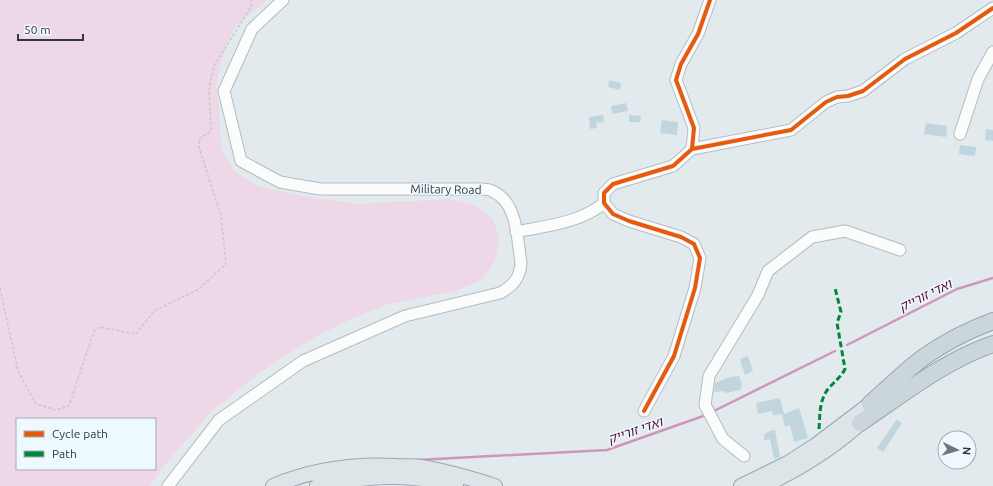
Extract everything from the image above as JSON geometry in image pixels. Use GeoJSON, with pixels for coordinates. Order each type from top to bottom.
{"type":"FeatureCollection","features":[{"type":"Feature","properties":{"kind":"highway"},"geometry":{"type":"LineString","coordinates":[[870,404],[925,357],[947,342],[993,321]]}},
{"type":"Feature","properties":{"kind":"highway"},"geometry":{"type":"LineString","coordinates":[[860,423],[941,368],[981,348],[993,344]]}},
{"type":"Feature","properties":{"kind":"main road"},"geometry":{"type":"LineString","coordinates":[[741,486],[788,463],[816,445],[908,373],[936,355],[963,340],[993,328]]}},
{"type":"Feature","properties":{"kind":"main road"},"geometry":{"type":"LineString","coordinates":[[763,486],[820,455],[912,378],[966,346],[993,336]]}},
{"type":"Feature","properties":{"kind":"main road"},"geometry":{"type":"LineString","coordinates":[[274,486],[326,470],[373,465],[419,467],[460,475],[495,486]]}},
{"type":"Feature","properties":{"kind":"main road"},"geometry":{"type":"LineString","coordinates":[[317,486],[349,480],[389,477],[425,478],[456,486]]}},
{"type":"Feature","properties":{"kind":"street","name":"Military Road"},"geometry":{"type":"LineString","coordinates":[[168,486],[219,420],[303,360],[405,316],[500,293],[513,285],[518,278],[520,271],[521,263],[513,214],[508,204],[491,190],[320,189],[280,182],[241,161],[224,91],[252,30],[283,0]]}},
{"type":"Feature","properties":{"kind":"street"},"geometry":{"type":"LineString","coordinates":[[692,149],[694,128],[676,80],[681,64],[698,34],[710,0]]}},
{"type":"Feature","properties":{"kind":"street"},"geometry":{"type":"LineString","coordinates":[[644,411],[674,356],[695,288],[700,258],[694,244],[681,237],[629,221],[613,214],[604,203],[604,193],[613,184],[673,166],[692,149],[791,130],[826,102],[838,97],[848,96],[863,91],[905,59],[956,33],[993,8]]}},
{"type":"Feature","properties":{"kind":"street"},"geometry":{"type":"LineString","coordinates":[[960,134],[978,79],[993,52]]}},
{"type":"Feature","properties":{"kind":"street"},"geometry":{"type":"LineString","coordinates":[[516,232],[586,216],[604,203]]}},
{"type":"Feature","properties":{"kind":"street"},"geometry":{"type":"LineString","coordinates":[[744,456],[723,439],[705,405],[709,376],[758,295],[768,272],[812,237],[845,231],[900,250]]}},
{"type":"Feature","properties":{"kind":"path"},"geometry":{"type":"LineString","coordinates":[[0,288],[18,371],[36,404],[56,410],[70,406],[94,331],[100,327],[136,334],[154,311],[200,289],[226,264],[221,216],[199,147],[199,139],[211,132],[209,87],[214,66],[251,7],[251,0]]}},
{"type":"Feature","properties":{"kind":"shaded area"},"geometry":{"type":"Polygon","coordinates":[[[0,0],[266,0],[234,28],[224,53],[216,85],[219,106],[221,149],[235,172],[260,187],[307,197],[357,204],[450,199],[476,206],[493,219],[499,238],[495,261],[483,279],[458,290],[385,305],[349,320],[313,338],[262,371],[211,412],[167,462],[150,486],[0,486],[0,0]]]}},
{"type":"Feature","properties":{"kind":"building"},"geometry":{"type":"Polygon","coordinates":[[[609,80],[621,83],[620,90],[608,87],[609,80]]]}},
{"type":"Feature","properties":{"kind":"building"},"geometry":{"type":"Polygon","coordinates":[[[626,103],[628,111],[612,114],[611,106],[626,103]]]}},
{"type":"Feature","properties":{"kind":"building"},"geometry":{"type":"Polygon","coordinates":[[[603,115],[604,122],[596,123],[597,128],[590,129],[589,117],[603,115]]]}},
{"type":"Feature","properties":{"kind":"building"},"geometry":{"type":"Polygon","coordinates":[[[629,115],[641,116],[640,122],[629,122],[629,115]]]}},
{"type":"Feature","properties":{"kind":"building"},"geometry":{"type":"Polygon","coordinates":[[[662,120],[678,122],[677,135],[660,133],[662,120]]]}},
{"type":"Feature","properties":{"kind":"building"},"geometry":{"type":"Polygon","coordinates":[[[926,123],[947,126],[946,137],[924,134],[926,123]]]}},
{"type":"Feature","properties":{"kind":"building"},"geometry":{"type":"Polygon","coordinates":[[[986,129],[993,130],[993,141],[985,140],[986,129]]]}},
{"type":"Feature","properties":{"kind":"building"},"geometry":{"type":"Polygon","coordinates":[[[960,145],[976,147],[975,156],[959,154],[960,145]]]}},
{"type":"Feature","properties":{"kind":"building"},"geometry":{"type":"Polygon","coordinates":[[[748,356],[753,371],[745,375],[740,359],[748,356]]]}},
{"type":"Feature","properties":{"kind":"building"},"geometry":{"type":"Polygon","coordinates":[[[739,376],[742,384],[740,390],[726,393],[724,391],[714,392],[715,383],[730,377],[739,376]]]}},
{"type":"Feature","properties":{"kind":"building"},"geometry":{"type":"Polygon","coordinates":[[[780,398],[784,414],[773,415],[772,411],[758,414],[756,403],[780,398]]]}},
{"type":"Feature","properties":{"kind":"building"},"geometry":{"type":"Polygon","coordinates":[[[799,408],[808,438],[794,442],[790,425],[785,427],[782,415],[799,408]]]}},
{"type":"Feature","properties":{"kind":"building"},"geometry":{"type":"Polygon","coordinates":[[[897,419],[902,423],[883,452],[877,448],[897,419]]]}},
{"type":"Feature","properties":{"kind":"building"},"geometry":{"type":"Polygon","coordinates":[[[775,430],[780,457],[774,459],[770,439],[764,441],[764,434],[775,430]]]}},
{"type":"Feature","properties":{"kind":"waterway","name":"ואדי זורייק"},"geometry":{"type":"LineString","coordinates":[[847,345],[957,289],[993,278]]}},
{"type":"Feature","properties":{"kind":"waterway","name":"ואדי זורייק"},"geometry":{"type":"LineString","coordinates":[[712,412],[835,351]]}},
{"type":"Feature","properties":{"kind":"waterway","name":"ואדי זורייק"},"geometry":{"type":"LineString","coordinates":[[417,460],[607,450],[706,415]]}},
{"type":"Feature","properties":{"kind":"marked path"},"geometry":{"type":"LineString","coordinates":[[819,429],[820,408],[823,398],[828,389],[845,369],[837,323],[841,312],[835,288]]}},
{"type":"Feature","properties":{"kind":"cycle path"},"geometry":{"type":"LineString","coordinates":[[644,411],[674,356],[695,288],[700,258],[694,244],[681,237],[629,221],[613,214],[604,203],[604,193],[613,184],[673,166],[692,149],[694,128],[676,80],[681,64],[698,34],[710,0]]}},
{"type":"Feature","properties":{"kind":"cycle path"},"geometry":{"type":"LineString","coordinates":[[692,149],[791,130],[826,102],[837,97],[848,96],[863,91],[905,59],[956,33],[993,8]]}}]}
